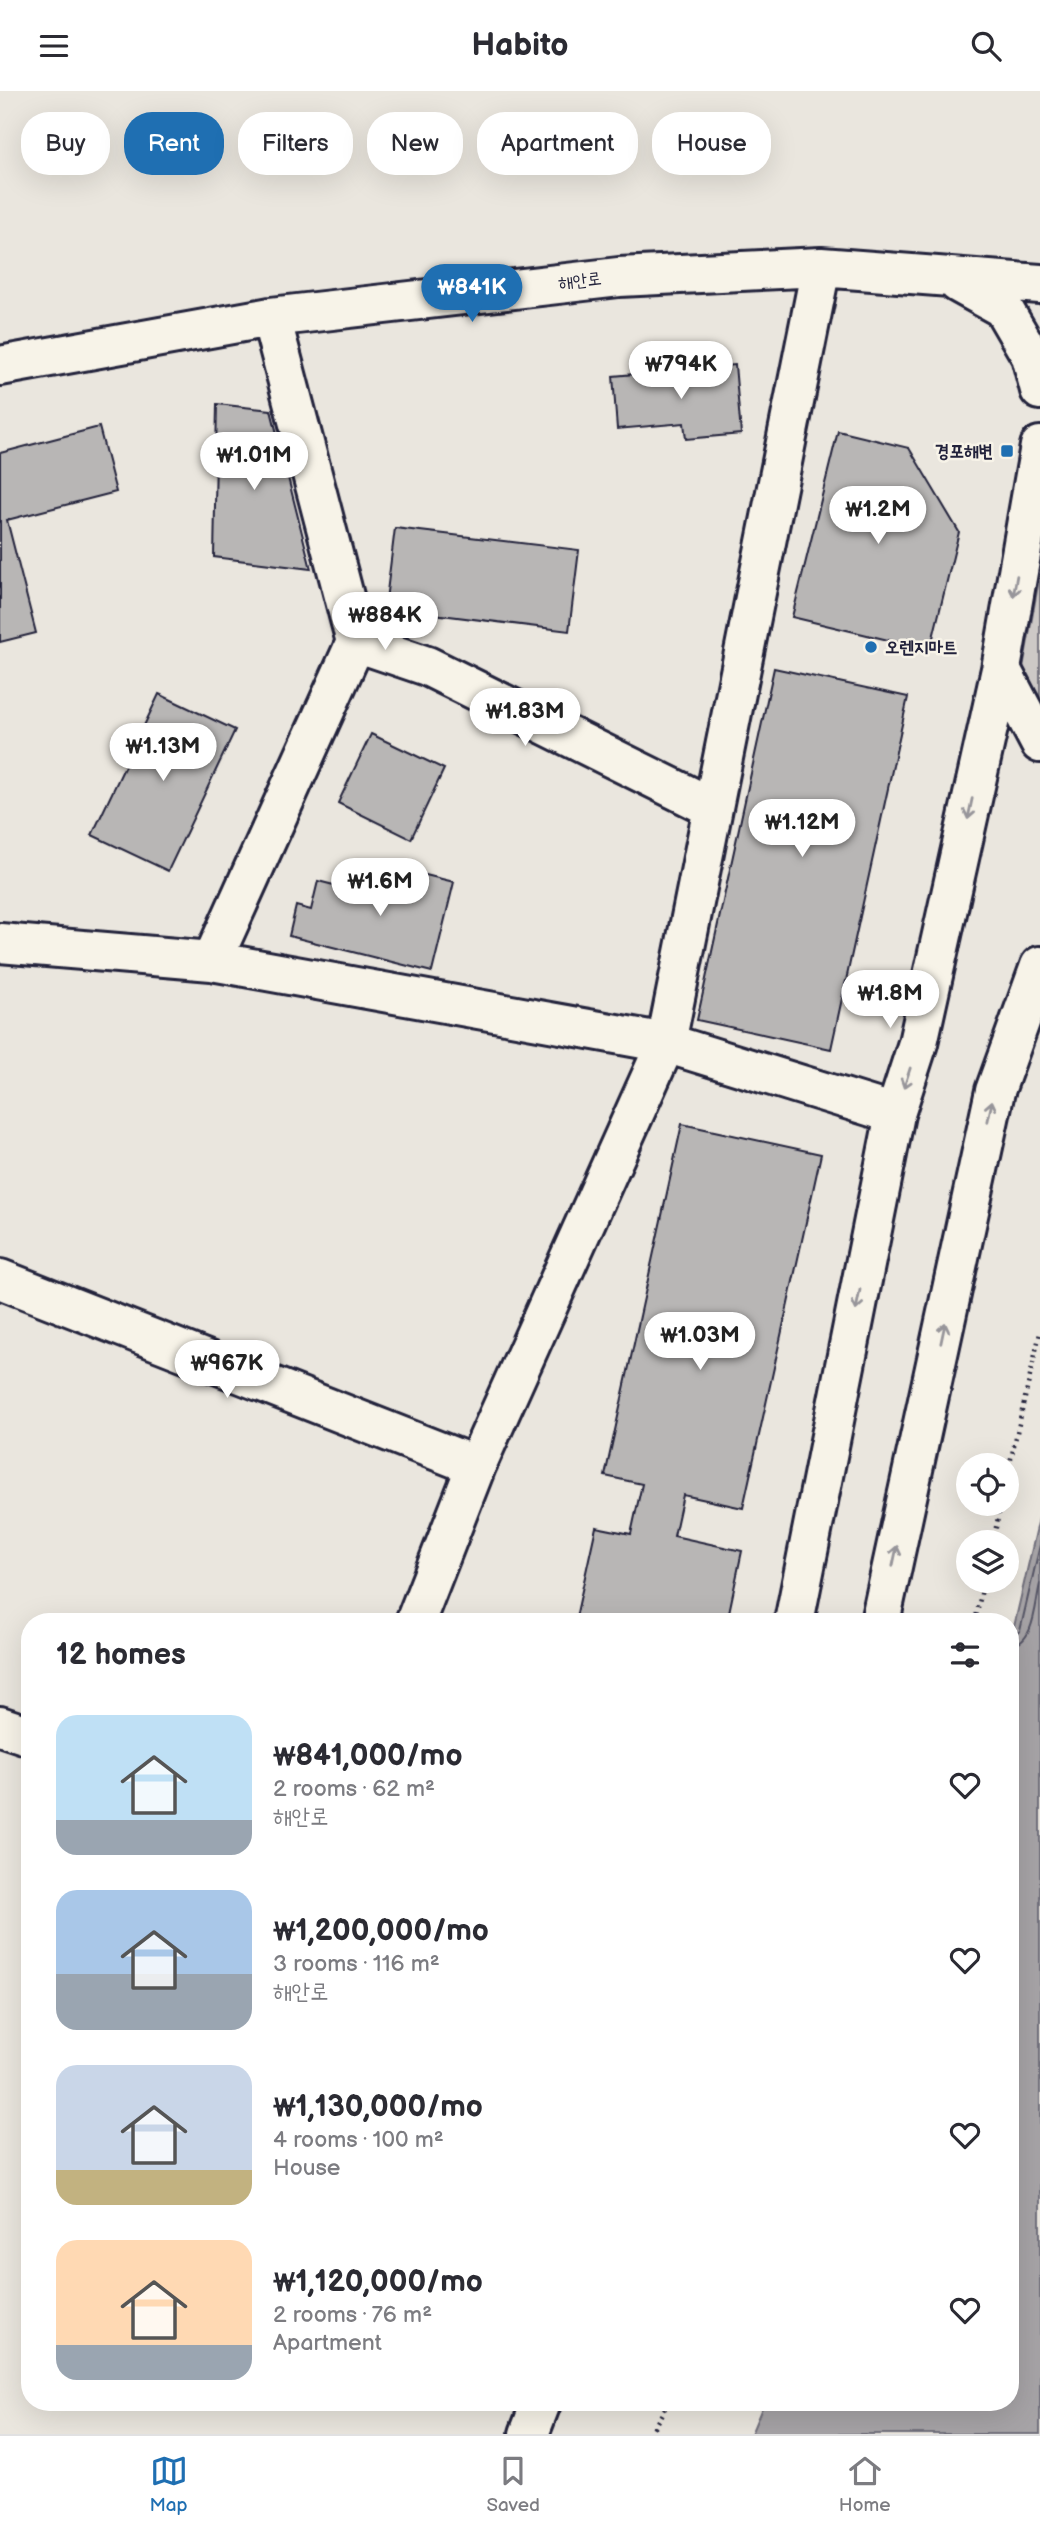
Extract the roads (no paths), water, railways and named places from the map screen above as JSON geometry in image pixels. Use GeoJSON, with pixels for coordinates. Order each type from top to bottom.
{"type":"FeatureCollection","features":[{"type":"Feature","properties":{"kind":"street","name":"해안로"},"geometry":{"type":"LineString","coordinates":[[0,366],[271,317],[619,277],[821,267],[1040,284]]}},
{"type":"Feature","properties":{"kind":"street"},"geometry":{"type":"LineString","coordinates":[[419,1613],[476,1466],[666,1043],[821,267]]}},
{"type":"Feature","properties":{"kind":"street"},"geometry":{"type":"LineString","coordinates":[[944,276],[1003,308],[1031,356],[1040,390]]}},
{"type":"Feature","properties":{"kind":"street"},"geometry":{"type":"LineString","coordinates":[[212,961],[356,642],[271,317]]}},
{"type":"Feature","properties":{"kind":"street"},"geometry":{"type":"LineString","coordinates":[[796,1613],[895,1114],[918,1043],[1000,669],[1040,446]]}},
{"type":"Feature","properties":{"kind":"street"},"geometry":{"type":"LineString","coordinates":[[356,642],[427,666],[713,808]]}},
{"type":"Feature","properties":{"kind":"street"},"geometry":{"type":"LineString","coordinates":[[1000,669],[1040,743]]}},
{"type":"Feature","properties":{"kind":"street"},"geometry":{"type":"LineString","coordinates":[[0,943],[212,961],[666,1043],[895,1114]]}},
{"type":"Feature","properties":{"kind":"street"},"geometry":{"type":"LineString","coordinates":[[882,1613],[995,1091],[1040,966]]}},
{"type":"Feature","properties":{"kind":"street"},"geometry":{"type":"LineString","coordinates":[[0,1279],[476,1466]]}},
{"type":"Feature","properties":{"kind":"street"},"geometry":{"type":"LineString","coordinates":[[0,1725],[21,1733]]}},
{"type":"Feature","properties":{"kind":"street"},"geometry":{"type":"LineString","coordinates":[[529,2434],[538,2411]]}},
{"type":"Feature","properties":{"kind":"water"},"geometry":{"type":"Polygon","coordinates":[[[1040,1514],[1040,2434],[751,2434],[761,2411],[1019,2411],[1017,1613],[1040,1514]]]}},
{"type":"Feature","properties":{"kind":"place","name":"경포해변"},"geometry":{"type":"Point","coordinates":[1007,451]}},
{"type":"Feature","properties":{"kind":"place","name":"오렌지마트"},"geometry":{"type":"Point","coordinates":[871,647]}}]}
